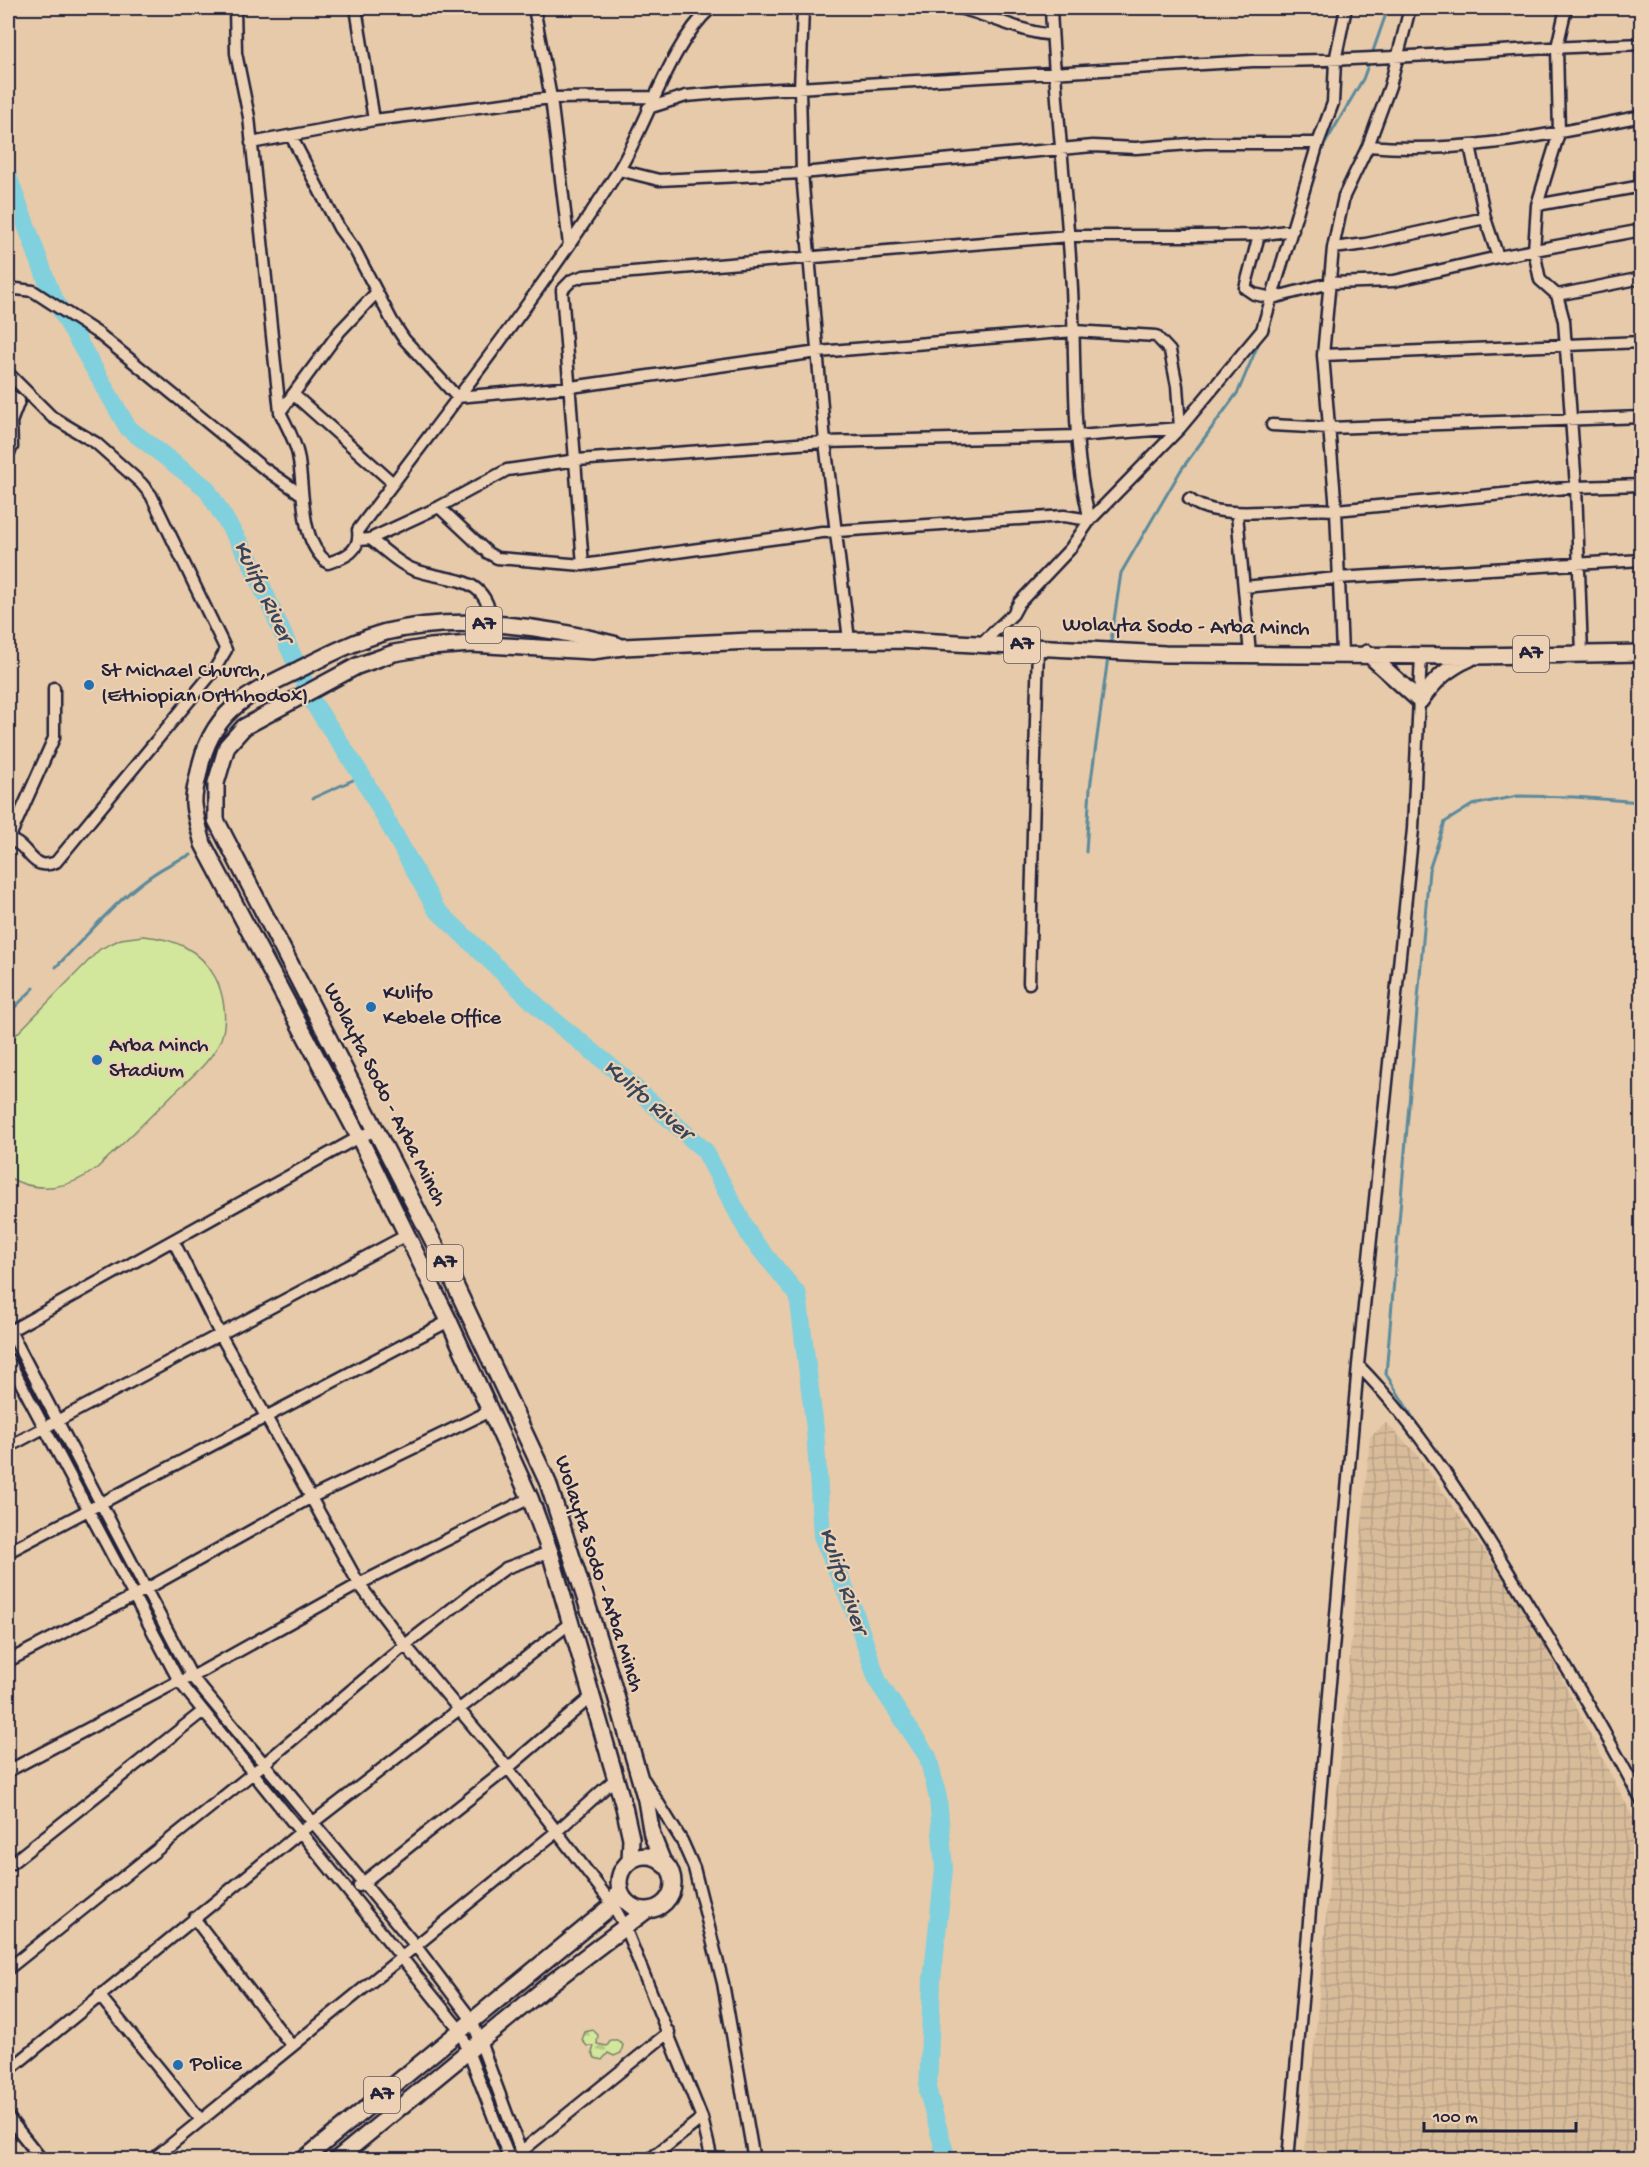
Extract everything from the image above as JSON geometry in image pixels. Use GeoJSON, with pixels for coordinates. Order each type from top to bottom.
{"type":"FeatureCollection","features":[{"type":"Feature","properties":{"kind":"highway","name":"Wolayta Sodo - Arba Minch"},"geometry":{"type":"LineString","coordinates":[[285,997],[203,844],[193,802],[203,750],[213,729],[228,712],[268,684],[347,646],[387,632],[450,624],[493,626],[574,635],[623,647]]}},
{"type":"Feature","properties":{"kind":"highway","name":"Wolayta Sodo - Arba Minch"},"geometry":{"type":"LineString","coordinates":[[336,2160],[624,1925],[647,1910],[662,1904],[671,1892],[672,1876],[664,1865],[652,1835],[636,1767],[549,1483],[448,1270],[305,987],[216,820],[216,783],[227,746],[244,727],[357,666],[394,653],[440,646],[471,644],[592,651],[623,647],[849,640],[982,643],[1165,654],[1367,653],[1475,656],[1641,653]]}},
{"type":"Feature","properties":{"kind":"highway"},"geometry":{"type":"LineString","coordinates":[[1367,653],[1420,700],[1435,679],[1452,666],[1475,656]]}},
{"type":"Feature","properties":{"kind":"highway"},"geometry":{"type":"LineString","coordinates":[[285,997],[305,987]]}},
{"type":"Feature","properties":{"kind":"highway","name":"A7"},"geometry":{"type":"LineString","coordinates":[[285,997],[407,1234],[530,1498],[552,1558],[631,1838],[630,1861],[622,1870],[620,1888],[613,1905],[303,2160]]}},
{"type":"Feature","properties":{"kind":"highway"},"geometry":{"type":"LineString","coordinates":[[552,1558],[574,1559]]}},
{"type":"Feature","properties":{"kind":"highway"},"geometry":{"type":"LineString","coordinates":[[630,1861],[647,1856],[656,1858],[664,1865]]}},
{"type":"Feature","properties":{"kind":"highway"},"geometry":{"type":"LineString","coordinates":[[620,1888],[630,1904],[647,1910]]}},
{"type":"Feature","properties":{"kind":"street"},"geometry":{"type":"LineString","coordinates":[[235,8],[236,53],[251,143],[280,412],[298,453],[301,494],[316,554],[328,563],[353,552],[365,539],[439,507],[507,470],[577,460],[825,442],[1078,436],[1180,428]]}},
{"type":"Feature","properties":{"kind":"street"},"geometry":{"type":"LineString","coordinates":[[356,8],[374,120]]}},
{"type":"Feature","properties":{"kind":"street"},"geometry":{"type":"LineString","coordinates":[[534,8],[550,98],[569,245]]}},
{"type":"Feature","properties":{"kind":"street"},"geometry":{"type":"LineString","coordinates":[[493,626],[489,602],[481,591],[451,578],[410,568],[365,539],[358,530],[569,245],[619,170],[648,108],[686,39],[711,8]]}},
{"type":"Feature","properties":{"kind":"street"},"geometry":{"type":"LineString","coordinates":[[803,8],[800,89],[802,173],[825,442],[849,640]]}},
{"type":"Feature","properties":{"kind":"street"},"geometry":{"type":"LineString","coordinates":[[958,8],[983,13],[1026,31],[1052,34]]}},
{"type":"Feature","properties":{"kind":"street"},"geometry":{"type":"LineString","coordinates":[[1051,8],[1059,148],[1069,236],[1078,436],[1090,520]]}},
{"type":"Feature","properties":{"kind":"street"},"geometry":{"type":"LineString","coordinates":[[982,643],[1013,614],[1019,603],[1070,549],[1090,520],[1180,428],[1262,330],[1318,143],[1333,103],[1335,61],[1346,8]]}},
{"type":"Feature","properties":{"kind":"street"},"geometry":{"type":"LineString","coordinates":[[1342,653],[1336,510],[1323,355],[1330,283],[1344,196],[1368,146],[1390,86],[1396,55],[1410,8]]}},
{"type":"Feature","properties":{"kind":"street"},"geometry":{"type":"LineString","coordinates":[[1566,8],[1557,47],[1559,133],[1537,205],[1534,251],[1540,280],[1557,295],[1564,321],[1576,487],[1582,654]]}},
{"type":"Feature","properties":{"kind":"street"},"geometry":{"type":"LineString","coordinates":[[648,108],[686,96],[1253,61],[1335,61],[1396,55],[1641,44]]}},
{"type":"Feature","properties":{"kind":"street"},"geometry":{"type":"LineString","coordinates":[[251,143],[374,120],[550,98],[654,97]]}},
{"type":"Feature","properties":{"kind":"street"},"geometry":{"type":"LineString","coordinates":[[1368,146],[1470,145],[1559,133],[1641,116]]}},
{"type":"Feature","properties":{"kind":"street"},"geometry":{"type":"LineString","coordinates":[[291,136],[339,228],[351,242],[404,339],[457,397]]}},
{"type":"Feature","properties":{"kind":"street"},"geometry":{"type":"LineString","coordinates":[[619,170],[659,180],[802,173],[1093,146],[1136,148],[1250,142],[1318,143]]}},
{"type":"Feature","properties":{"kind":"street"},"geometry":{"type":"LineString","coordinates":[[1470,145],[1485,218],[1498,256]]}},
{"type":"Feature","properties":{"kind":"street"},"geometry":{"type":"LineString","coordinates":[[1537,205],[1641,186]]}},
{"type":"Feature","properties":{"kind":"street"},"geometry":{"type":"LineString","coordinates":[[1334,248],[1356,246],[1485,218]]}},
{"type":"Feature","properties":{"kind":"street"},"geometry":{"type":"LineString","coordinates":[[562,290],[572,280],[584,276],[1069,236],[1259,235],[1293,230]]}},
{"type":"Feature","properties":{"kind":"street"},"geometry":{"type":"LineString","coordinates":[[1259,235],[1245,288],[1254,294],[1272,298],[1330,283],[1394,281],[1498,256],[1641,230]]}},
{"type":"Feature","properties":{"kind":"street"},"geometry":{"type":"LineString","coordinates":[[1557,295],[1641,278]]}},
{"type":"Feature","properties":{"kind":"street"},"geometry":{"type":"LineString","coordinates":[[544,281],[562,290]]}},
{"type":"Feature","properties":{"kind":"street"},"geometry":{"type":"LineString","coordinates":[[12,288],[33,291],[99,334],[262,467],[301,494]]}},
{"type":"Feature","properties":{"kind":"street"},"geometry":{"type":"LineString","coordinates":[[562,290],[577,460],[583,565]]}},
{"type":"Feature","properties":{"kind":"street"},"geometry":{"type":"LineString","coordinates":[[280,412],[340,331],[377,292]]}},
{"type":"Feature","properties":{"kind":"street"},"geometry":{"type":"LineString","coordinates":[[457,397],[571,387],[818,352],[1074,331],[1156,336],[1170,351],[1178,386],[1180,428]]}},
{"type":"Feature","properties":{"kind":"street"},"geometry":{"type":"LineString","coordinates":[[1323,355],[1641,342]]}},
{"type":"Feature","properties":{"kind":"street"},"geometry":{"type":"LineString","coordinates":[[8,373],[13,383],[52,417],[96,443],[141,483],[165,524],[226,650],[213,672],[56,862],[47,866],[37,864],[18,842],[8,840],[54,738],[54,688]]}},
{"type":"Feature","properties":{"kind":"street"},"geometry":{"type":"LineString","coordinates":[[8,393],[19,401],[11,422],[12,447],[8,454]]}},
{"type":"Feature","properties":{"kind":"street"},"geometry":{"type":"LineString","coordinates":[[293,394],[393,483]]}},
{"type":"Feature","properties":{"kind":"street"},"geometry":{"type":"LineString","coordinates":[[1272,425],[1329,428],[1641,417]]}},
{"type":"Feature","properties":{"kind":"street"},"geometry":{"type":"LineString","coordinates":[[1189,499],[1198,507],[1237,514],[1307,508],[1336,510],[1576,487],[1641,485]]}},
{"type":"Feature","properties":{"kind":"street"},"geometry":{"type":"LineString","coordinates":[[439,507],[488,554],[497,558],[583,565],[835,532],[1064,516],[1090,520]]}},
{"type":"Feature","properties":{"kind":"street"},"geometry":{"type":"LineString","coordinates":[[1237,514],[1250,654]]}},
{"type":"Feature","properties":{"kind":"street"},"geometry":{"type":"LineString","coordinates":[[1244,588],[1338,578],[1641,560]]}},
{"type":"Feature","properties":{"kind":"street"},"geometry":{"type":"LineString","coordinates":[[1029,983],[1038,646]]}},
{"type":"Feature","properties":{"kind":"street"},"geometry":{"type":"LineString","coordinates":[[1288,2160],[1358,1365],[1413,829],[1421,654]]}},
{"type":"Feature","properties":{"kind":"street"},"geometry":{"type":"LineString","coordinates":[[377,1130],[359,1137],[174,1242],[9,1330],[192,1677],[415,1945],[472,2020],[475,2045],[511,2160],[523,2156],[669,2032]]}},
{"type":"Feature","properties":{"kind":"street"},"geometry":{"type":"LineString","coordinates":[[8,1447],[407,1234]]}},
{"type":"Feature","properties":{"kind":"street"},"geometry":{"type":"LineString","coordinates":[[174,1242],[220,1334],[359,1584],[405,1645],[508,1768],[613,1905],[624,1925],[669,2032],[702,2118],[712,2160]]}},
{"type":"Feature","properties":{"kind":"street"},"geometry":{"type":"LineString","coordinates":[[8,1552],[448,1321]]}},
{"type":"Feature","properties":{"kind":"street"},"geometry":{"type":"LineString","coordinates":[[8,1359],[132,1597],[179,1681],[460,2030],[475,2045],[523,2156]]}},
{"type":"Feature","properties":{"kind":"street"},"geometry":{"type":"LineString","coordinates":[[1358,1365],[1391,1399],[1472,1513],[1609,1737],[1641,1802]]}},
{"type":"Feature","properties":{"kind":"street"},"geometry":{"type":"LineString","coordinates":[[8,1661],[145,1590],[310,1498],[490,1411]]}},
{"type":"Feature","properties":{"kind":"street"},"geometry":{"type":"LineString","coordinates":[[8,1771],[179,1681],[192,1677],[359,1584],[530,1498]]}},
{"type":"Feature","properties":{"kind":"street"},"geometry":{"type":"LineString","coordinates":[[8,1969],[253,1773],[405,1645],[506,1568],[552,1558]]}},
{"type":"Feature","properties":{"kind":"street"},"geometry":{"type":"LineString","coordinates":[[8,2071],[314,1822],[569,1624]]}},
{"type":"Feature","properties":{"kind":"street"},"geometry":{"type":"LineString","coordinates":[[351,1892],[508,1768],[591,1697]]}},
{"type":"Feature","properties":{"kind":"street"},"geometry":{"type":"LineString","coordinates":[[8,1866],[202,1712]]}},
{"type":"Feature","properties":{"kind":"street"},"geometry":{"type":"LineString","coordinates":[[636,1767],[682,1841],[694,1868],[723,1983],[754,2160]]}},
{"type":"Feature","properties":{"kind":"street"},"geometry":{"type":"LineString","coordinates":[[152,2160],[401,1955],[556,1832],[615,1779]]}},
{"type":"Feature","properties":{"kind":"street"},"geometry":{"type":"LineString","coordinates":[[194,1918],[291,2045]]}},
{"type":"Feature","properties":{"kind":"street"},"geometry":{"type":"LineString","coordinates":[[99,1995],[201,2120]]}},
{"type":"Feature","properties":{"kind":"street"},"geometry":{"type":"LineString","coordinates":[[8,2117],[42,2160]]}},
{"type":"Feature","properties":{"kind":"street"},"geometry":{"type":"LineString","coordinates":[[649,2160],[702,2118]]}},
{"type":"Feature","properties":{"kind":"shaded area"},"geometry":{"type":"Polygon","coordinates":[[[1386,1423],[1416,1453],[1504,1579],[1545,1646],[1641,1833],[1641,2159],[1304,2159],[1370,1437],[1386,1423]]]}},
{"type":"Feature","properties":{"kind":"green space"},"geometry":{"type":"Polygon","coordinates":[[[143,936],[185,947],[209,967],[218,984],[224,1007],[223,1032],[217,1047],[193,1075],[107,1159],[87,1175],[65,1185],[54,1187],[31,1186],[8,1177],[8,1043],[100,949],[121,939],[143,936]]]}},
{"type":"Feature","properties":{"kind":"green space"},"geometry":{"type":"Polygon","coordinates":[[[593,2030],[598,2035],[597,2044],[607,2046],[611,2040],[617,2040],[623,2045],[621,2053],[614,2056],[608,2053],[602,2060],[595,2058],[592,2053],[594,2046],[587,2046],[582,2040],[585,2032],[593,2030]]]}},
{"type":"Feature","properties":{"kind":"waterway"},"geometry":{"type":"LineString","coordinates":[[1372,54],[1388,8]]}},
{"type":"Feature","properties":{"kind":"waterway"},"geometry":{"type":"LineString","coordinates":[[1322,149],[1363,79],[1370,60]]}},
{"type":"Feature","properties":{"kind":"waterway","name":"Kulifo River"},"geometry":{"type":"LineString","coordinates":[[8,176],[52,295],[128,428],[206,488],[250,560],[314,704],[362,776],[436,909],[546,1014],[614,1069],[705,1151],[751,1238],[798,1295],[815,1429],[822,1536],[853,1608],[878,1682],[928,1757],[938,1798],[944,1869],[932,1980],[928,2092],[947,2160]]}},
{"type":"Feature","properties":{"kind":"waterway"},"geometry":{"type":"LineString","coordinates":[[1110,647],[1121,573],[1181,470],[1238,392],[1260,340]]}},
{"type":"Feature","properties":{"kind":"waterway"},"geometry":{"type":"LineString","coordinates":[[1086,852],[1090,788],[1108,657]]}},
{"type":"Feature","properties":{"kind":"waterway"},"geometry":{"type":"LineString","coordinates":[[313,798],[362,776]]}},
{"type":"Feature","properties":{"kind":"waterway"},"geometry":{"type":"LineString","coordinates":[[1423,1434],[1386,1374],[1429,870],[1445,822],[1472,805],[1518,796],[1642,802]]}},
{"type":"Feature","properties":{"kind":"waterway"},"geometry":{"type":"LineString","coordinates":[[56,967],[135,888],[152,875],[191,855]]}},
{"type":"Feature","properties":{"kind":"waterway"},"geometry":{"type":"LineString","coordinates":[[8,1014],[34,988]]}},
{"type":"Feature","properties":{"kind":"waterway"},"geometry":{"type":"LineString","coordinates":[[1632,1771],[1642,1787]]}},
{"type":"Feature","properties":{"kind":"place","name":"St Michael Church, (Ethiopian Orthhodox)"},"geometry":{"type":"Point","coordinates":[89,685]}},
{"type":"Feature","properties":{"kind":"place","name":"Kulifo Kebele Office"},"geometry":{"type":"Point","coordinates":[371,1007]}},
{"type":"Feature","properties":{"kind":"place","name":"Arba Minch Stadium"},"geometry":{"type":"Point","coordinates":[97,1060]}},
{"type":"Feature","properties":{"kind":"place","name":"Police"},"geometry":{"type":"Point","coordinates":[178,2065]}}]}
